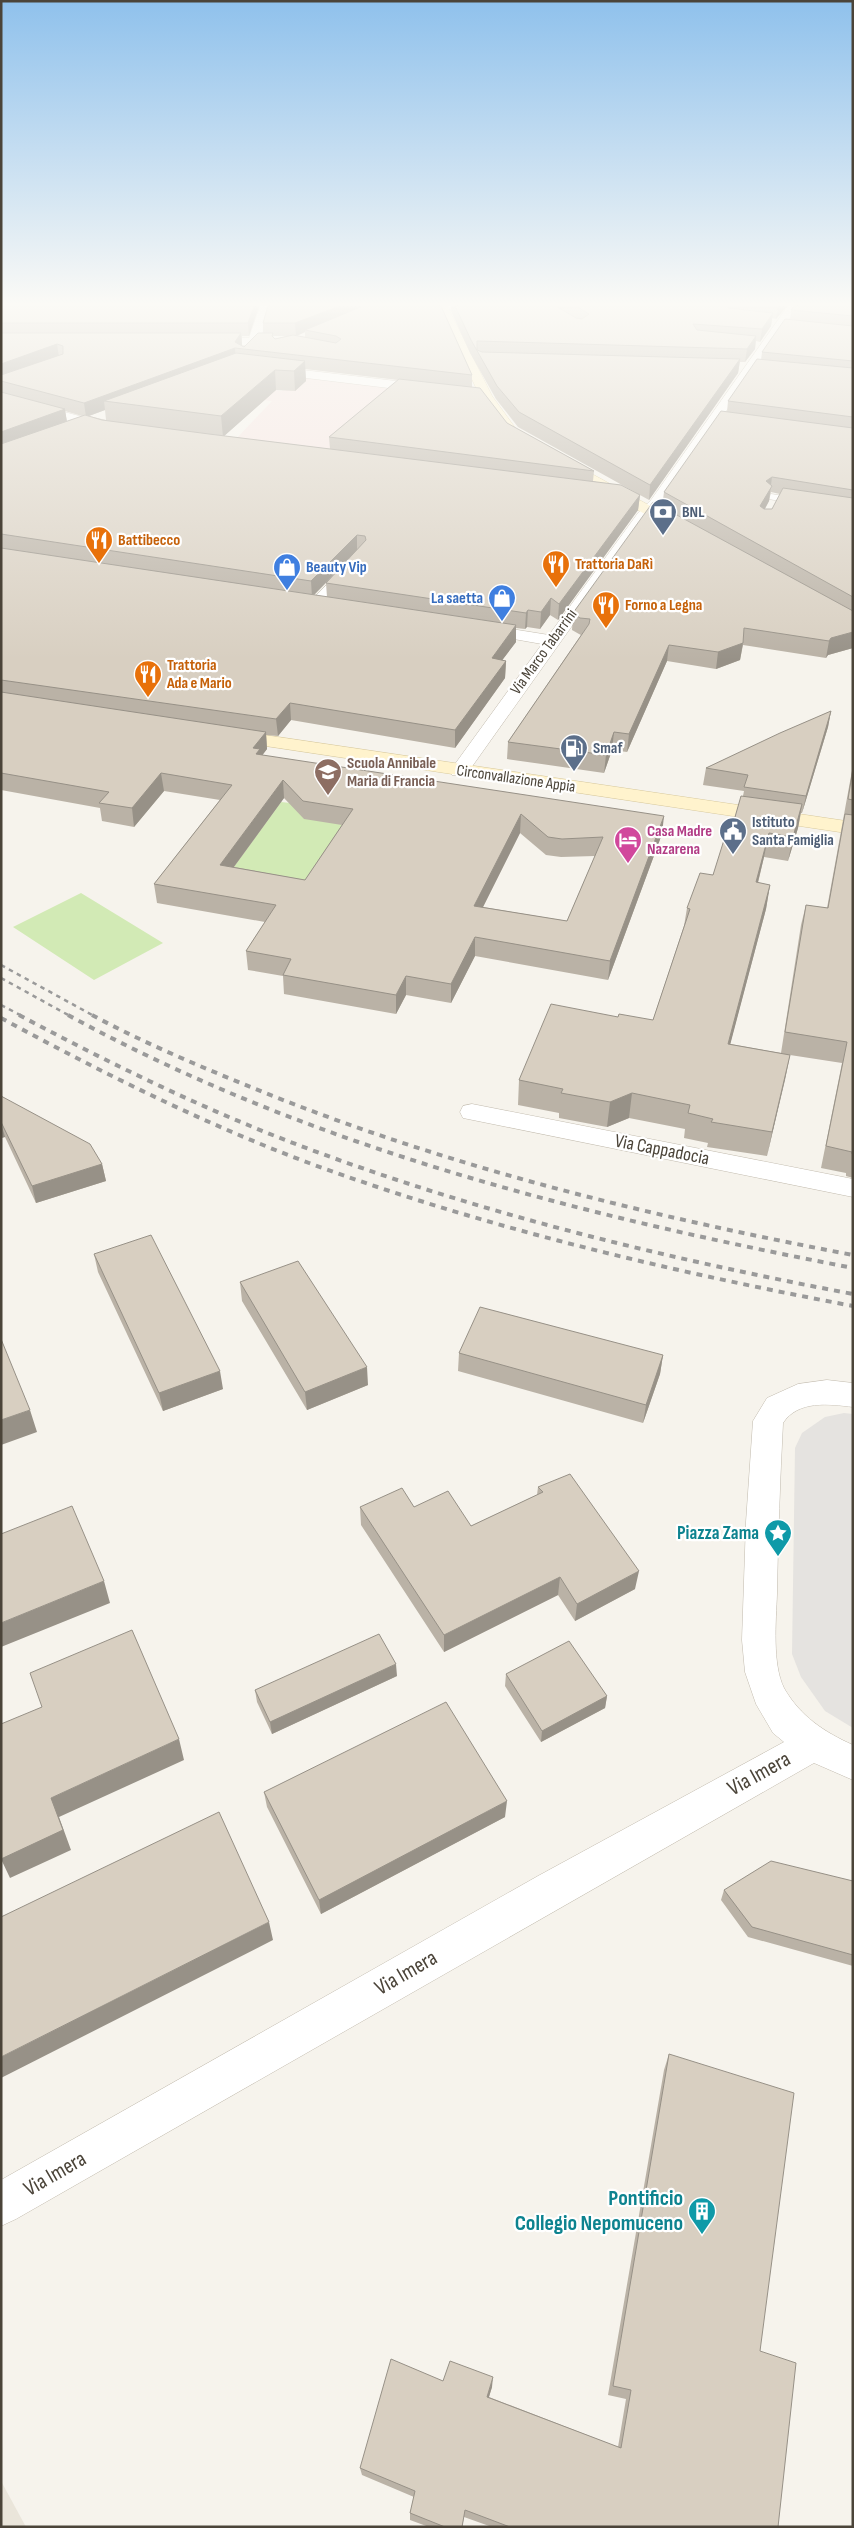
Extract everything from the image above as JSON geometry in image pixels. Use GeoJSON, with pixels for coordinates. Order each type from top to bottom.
{"type":"FeatureCollection","features":[{"type":"Feature","properties":{"kind":"street"},"geometry":{"type":"LineString","coordinates":[[68,429],[82,424]]}},
{"type":"Feature","properties":{"kind":"street"},"geometry":{"type":"LineString","coordinates":[[90,424],[124,430]]}},
{"type":"Feature","properties":{"kind":"street"},"geometry":{"type":"LineString","coordinates":[[505,424],[517,435]]}},
{"type":"Feature","properties":{"kind":"street","name":"Via Marco Tabarrini"},"geometry":{"type":"LineString","coordinates":[[459,770],[647,510],[656,503],[710,424]]}},
{"type":"Feature","properties":{"kind":"street"},"geometry":{"type":"LineString","coordinates":[[551,455],[694,536]]}},
{"type":"Feature","properties":{"kind":"street"},"geometry":{"type":"LineString","coordinates":[[579,489],[620,494]]}},
{"type":"Feature","properties":{"kind":"street"},"geometry":{"type":"LineString","coordinates":[[294,601],[334,607]]}},
{"type":"Feature","properties":{"kind":"street"},"geometry":{"type":"LineString","coordinates":[[462,627],[552,640]]}},
{"type":"Feature","properties":{"kind":"street","name":"Circonvallazione Appia"},"geometry":{"type":"LineString","coordinates":[[211,734],[853,828]]}},
{"type":"Feature","properties":{"kind":"street","name":"Via Cappadocia"},"geometry":{"type":"LineString","coordinates":[[472,1112],[853,1188]]}},
{"type":"Feature","properties":{"kind":"street"},"geometry":{"type":"LineString","coordinates":[[853,1395],[811,1393],[786,1400],[772,1413],[766,1431],[759,1640],[762,1672],[768,1693],[786,1721],[813,1745],[853,1762]]}},
{"type":"Feature","properties":{"kind":"street","name":"Via Imera"},"geometry":{"type":"LineString","coordinates":[[1,2204],[552,1890],[813,1745]]}},
{"type":"Feature","properties":{"kind":"lane"},"geometry":{"type":"LineString","coordinates":[[773,500],[815,503]]}},
{"type":"Feature","properties":{"kind":"lane"},"geometry":{"type":"LineString","coordinates":[[314,604],[347,569]]}},
{"type":"Feature","properties":{"kind":"shaded area"},"geometry":{"type":"Polygon","coordinates":[[[250,424],[460,424],[442,466],[235,440],[250,424]]]}},
{"type":"Feature","properties":{"kind":"shaded area","name":"Piazza Zama"},"geometry":{"type":"Polygon","coordinates":[[[844,1413],[853,1414],[853,1728],[825,1711],[801,1677],[792,1654],[795,1448],[802,1433],[825,1417],[844,1413]]]}},
{"type":"Feature","properties":{"kind":"shaded area"},"geometry":{"type":"Polygon","coordinates":[[[1,2481],[26,2527],[1,2527],[1,2481]]]}},
{"type":"Feature","properties":{"kind":"green space"},"geometry":{"type":"Polygon","coordinates":[[[281,802],[309,805],[303,818],[321,821],[363,813],[306,898],[222,883],[281,802]]]}},
{"type":"Feature","properties":{"kind":"green space"},"geometry":{"type":"Polygon","coordinates":[[[81,893],[163,943],[94,980],[13,927],[81,893]]]}},
{"type":"Feature","properties":{"kind":"building"},"geometry":{"type":"Polygon","coordinates":[[[1,424],[23,424],[1,432],[1,424]]]}},
{"type":"Feature","properties":{"kind":"building"},"geometry":{"type":"Polygon","coordinates":[[[59,424],[132,424],[621,485],[640,495],[559,604],[551,598],[541,612],[528,610],[526,613],[326,583],[366,540],[365,536],[357,535],[311,581],[1,534],[1,444],[59,424]]]}},
{"type":"Feature","properties":{"kind":"building"},"geometry":{"type":"Polygon","coordinates":[[[345,424],[509,424],[594,471],[329,437],[345,424]]]}},
{"type":"Feature","properties":{"kind":"building"},"geometry":{"type":"Polygon","coordinates":[[[540,424],[694,424],[650,485],[540,424]]]}},
{"type":"Feature","properties":{"kind":"building"},"geometry":{"type":"Polygon","coordinates":[[[712,424],[822,424],[853,428],[853,490],[772,477],[766,481],[772,486],[760,506],[764,509],[772,509],[783,488],[853,498],[853,597],[664,492],[712,424]]]}},
{"type":"Feature","properties":{"kind":"building"},"geometry":{"type":"Polygon","coordinates":[[[653,502],[853,611],[853,632],[831,638],[829,641],[744,628],[743,643],[718,652],[669,645],[629,734],[614,732],[606,755],[508,742],[589,624],[590,619],[580,618],[573,613],[653,502]]]}},
{"type":"Feature","properties":{"kind":"building"},"geometry":{"type":"Polygon","coordinates":[[[1,548],[516,625],[492,658],[506,661],[455,730],[290,703],[276,719],[1,680],[1,548]]]}},
{"type":"Feature","properties":{"kind":"building"},"geometry":{"type":"Polygon","coordinates":[[[1,692],[266,732],[253,748],[260,749],[256,754],[664,816],[610,961],[475,937],[451,984],[406,976],[396,995],[283,975],[291,959],[246,951],[276,905],[154,884],[232,785],[161,773],[132,808],[99,803],[109,792],[1,773],[1,692]],[[283,780],[220,865],[305,880],[353,809],[303,801],[283,780]],[[521,814],[474,906],[567,921],[603,837],[562,839],[548,837],[521,814]]]}},
{"type":"Feature","properties":{"kind":"building"},"geometry":{"type":"Polygon","coordinates":[[[831,711],[806,796],[744,787],[748,775],[706,768],[780,733],[831,711]]]}},
{"type":"Feature","properties":{"kind":"building"},"geometry":{"type":"Polygon","coordinates":[[[853,769],[853,800],[848,799],[853,769]]]}},
{"type":"Feature","properties":{"kind":"building"},"geometry":{"type":"Polygon","coordinates":[[[741,796],[802,804],[793,837],[769,833],[756,882],[770,885],[728,1044],[790,1055],[772,1132],[711,1122],[713,1119],[688,1113],[690,1105],[632,1093],[610,1102],[561,1093],[563,1089],[519,1080],[551,1004],[618,1017],[619,1014],[653,1020],[690,909],[687,908],[700,873],[713,875],[729,824],[733,824],[741,796]]]}},
{"type":"Feature","properties":{"kind":"building"},"geometry":{"type":"Polygon","coordinates":[[[845,814],[853,815],[853,1155],[852,1152],[826,1146],[847,1042],[785,1032],[806,905],[828,908],[845,814]]]}},
{"type":"Feature","properties":{"kind":"building"},"geometry":{"type":"Polygon","coordinates":[[[1,1096],[90,1144],[102,1164],[32,1186],[1,1122],[1,1096]]]}},
{"type":"Feature","properties":{"kind":"building"},"geometry":{"type":"Polygon","coordinates":[[[151,1235],[220,1371],[159,1393],[94,1254],[151,1235]]]}},
{"type":"Feature","properties":{"kind":"building"},"geometry":{"type":"Polygon","coordinates":[[[298,1261],[367,1367],[305,1392],[240,1282],[298,1261]]]}},
{"type":"Feature","properties":{"kind":"building"},"geometry":{"type":"Polygon","coordinates":[[[480,1307],[663,1355],[646,1405],[459,1353],[480,1307]]]}},
{"type":"Feature","properties":{"kind":"building"},"geometry":{"type":"Polygon","coordinates":[[[1,1339],[30,1410],[1,1420],[1,1339]]]}},
{"type":"Feature","properties":{"kind":"building"},"geometry":{"type":"Polygon","coordinates":[[[570,1474],[639,1571],[577,1604],[560,1577],[444,1635],[360,1507],[402,1488],[414,1507],[448,1491],[471,1526],[543,1492],[538,1487],[570,1474]]]}},
{"type":"Feature","properties":{"kind":"building"},"geometry":{"type":"Polygon","coordinates":[[[72,1506],[104,1581],[1,1623],[1,1534],[72,1506]]]}},
{"type":"Feature","properties":{"kind":"building"},"geometry":{"type":"Polygon","coordinates":[[[132,1630],[179,1739],[51,1798],[63,1830],[1,1859],[1,1724],[42,1707],[30,1673],[132,1630]]]}},
{"type":"Feature","properties":{"kind":"building"},"geometry":{"type":"Polygon","coordinates":[[[379,1634],[396,1664],[270,1722],[255,1690],[379,1634]]]}},
{"type":"Feature","properties":{"kind":"building"},"geometry":{"type":"Polygon","coordinates":[[[569,1641],[607,1696],[542,1731],[506,1674],[569,1641]]]}},
{"type":"Feature","properties":{"kind":"building"},"geometry":{"type":"Polygon","coordinates":[[[446,1702],[507,1801],[319,1900],[264,1792],[446,1702]]]}},
{"type":"Feature","properties":{"kind":"building"},"geometry":{"type":"Polygon","coordinates":[[[219,1812],[269,1922],[1,2057],[1,1917],[219,1812]]]}},
{"type":"Feature","properties":{"kind":"building"},"geometry":{"type":"Polygon","coordinates":[[[771,1861],[853,1881],[853,1955],[752,1927],[724,1890],[771,1861]]]}},
{"type":"Feature","properties":{"kind":"building","name":"Pontificio Collegio Nepomuceno"},"geometry":{"type":"Polygon","coordinates":[[[669,2054],[794,2093],[760,2351],[796,2363],[778,2527],[510,2527],[465,2510],[462,2527],[445,2527],[410,2513],[415,2491],[360,2468],[391,2359],[443,2381],[450,2361],[493,2377],[487,2397],[621,2448],[631,2390],[613,2386],[669,2054]]]}},
{"type":"Feature","properties":{"kind":"railway"},"geometry":{"type":"LineString","coordinates":[[1,965],[94,1016]]}},
{"type":"Feature","properties":{"kind":"railway"},"geometry":{"type":"LineString","coordinates":[[1,978],[70,1016]]}},
{"type":"Feature","properties":{"kind":"railway"},"geometry":{"type":"LineString","coordinates":[[1,1005],[22,1016]]}},
{"type":"Feature","properties":{"kind":"railway"},"geometry":{"type":"LineString","coordinates":[[19,1015],[126,1070],[198,1104],[272,1135],[376,1173],[510,1215],[578,1233],[715,1266],[853,1294]]}},
{"type":"Feature","properties":{"kind":"railway"},"geometry":{"type":"LineString","coordinates":[[68,1015],[160,1062],[255,1103],[352,1140],[450,1172],[550,1200],[651,1225],[853,1268]]}},
{"type":"Feature","properties":{"kind":"railway"},"geometry":{"type":"LineString","coordinates":[[94,1016],[152,1045],[233,1080],[400,1142],[474,1165],[624,1206],[700,1224],[853,1255]]}},
{"type":"Feature","properties":{"kind":"railway"},"geometry":{"type":"LineString","coordinates":[[1,1018],[76,1058],[191,1114],[269,1148],[376,1186],[510,1228],[578,1246],[646,1263],[853,1306]]}},
{"type":"Feature","properties":{"kind":"place","name":"BNL"},"geometry":{"type":"Point","coordinates":[663,536]}},
{"type":"Feature","properties":{"kind":"place","name":"Battibecco"},"geometry":{"type":"Point","coordinates":[99,564]}},
{"type":"Feature","properties":{"kind":"place","name":"Trattoria DaRì"},"geometry":{"type":"Point","coordinates":[556,588]}},
{"type":"Feature","properties":{"kind":"place","name":"Beauty Vip"},"geometry":{"type":"Point","coordinates":[287,591]}},
{"type":"Feature","properties":{"kind":"place","name":"La saetta"},"geometry":{"type":"Point","coordinates":[502,622]}},
{"type":"Feature","properties":{"kind":"place","name":"Forno a Legna"},"geometry":{"type":"Point","coordinates":[606,629]}},
{"type":"Feature","properties":{"kind":"place","name":"Trattoria Ada e Mario"},"geometry":{"type":"Point","coordinates":[148,698]}},
{"type":"Feature","properties":{"kind":"place","name":"Smaf"},"geometry":{"type":"Point","coordinates":[574,772]}},
{"type":"Feature","properties":{"kind":"place","name":"Scuola Annibale Maria di Francia"},"geometry":{"type":"Point","coordinates":[328,796]}},
{"type":"Feature","properties":{"kind":"place","name":"Istituto Santa Famiglia"},"geometry":{"type":"Point","coordinates":[733,855]}},
{"type":"Feature","properties":{"kind":"place","name":"Casa Madre Nazarena"},"geometry":{"type":"Point","coordinates":[628,864]}},
{"type":"Feature","properties":{"kind":"place","name":"Piazza Zama"},"geometry":{"type":"Point","coordinates":[778,1557]}},
{"type":"Feature","properties":{"kind":"place","name":"Pontificio Collegio Nepomuceno"},"geometry":{"type":"Point","coordinates":[702,2235]}}]}
